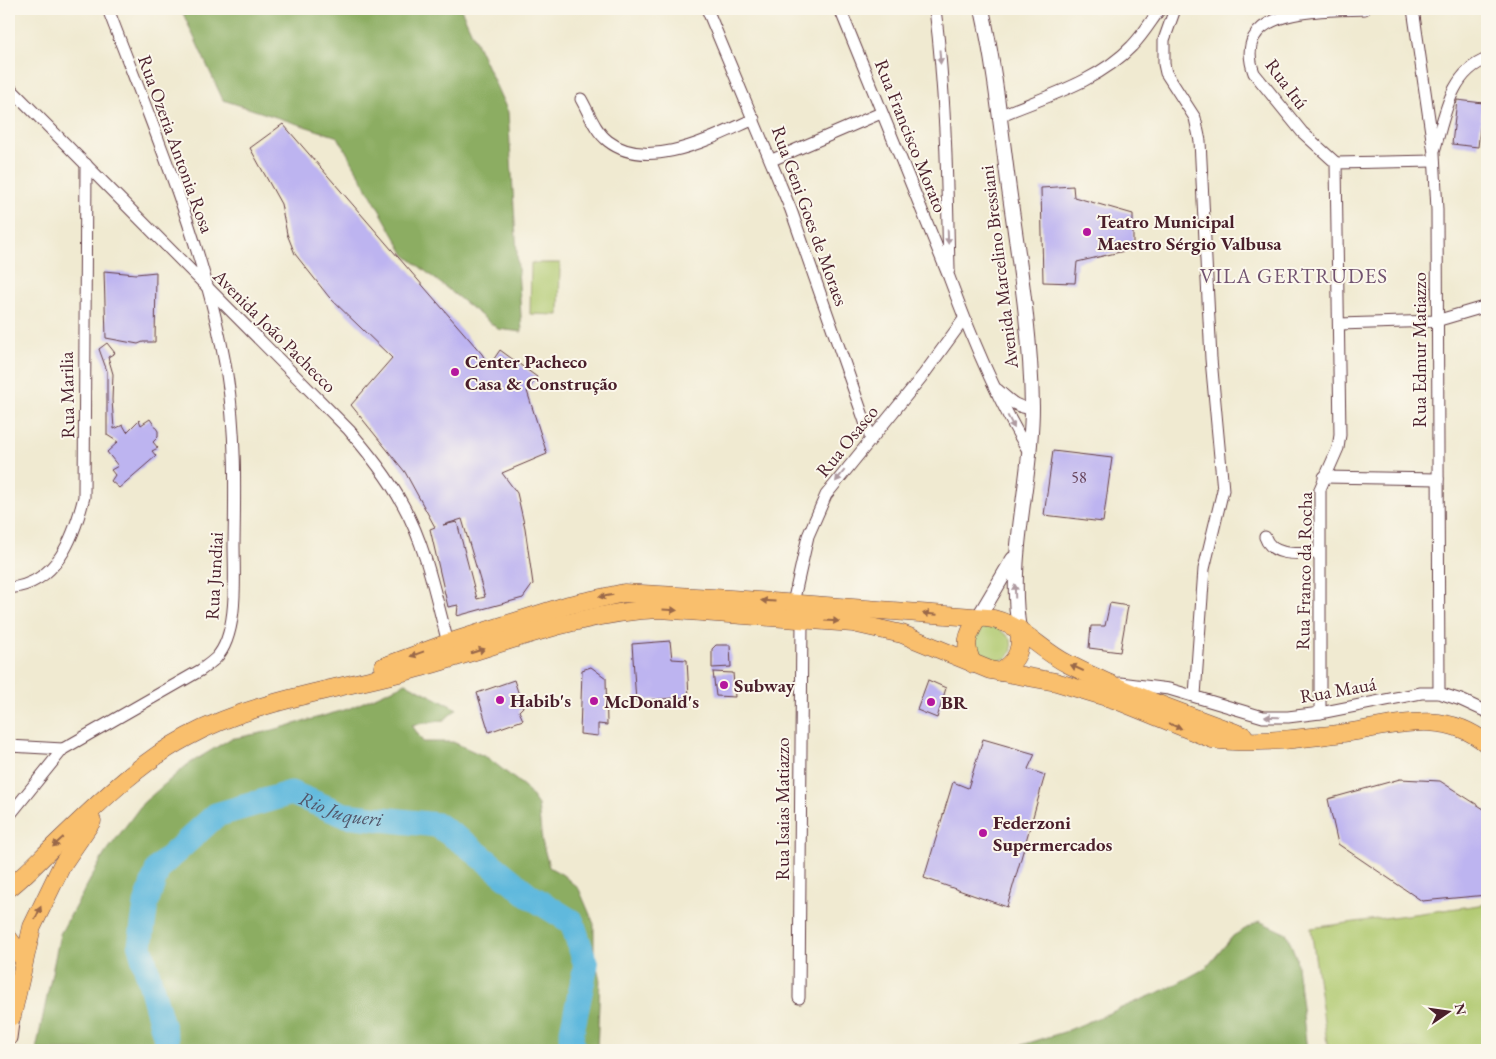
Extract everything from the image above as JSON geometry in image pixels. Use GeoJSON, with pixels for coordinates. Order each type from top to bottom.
{"type":"FeatureCollection","features":[{"type":"Feature","properties":{"kind":"main road"},"geometry":{"type":"LineString","coordinates":[[346,684],[448,643],[568,605],[624,593],[793,603],[995,619],[1019,629],[1048,653],[1135,696],[1253,740]]}},
{"type":"Feature","properties":{"kind":"main road"},"geometry":{"type":"LineString","coordinates":[[9,888],[147,763],[187,737],[224,720],[346,684],[421,668],[601,615],[633,610],[660,609],[881,627],[933,645],[973,664],[1001,672],[1056,682],[1089,692],[1212,739],[1228,742],[1308,738],[1420,720],[1459,727],[1479,737],[1487,744]]}},
{"type":"Feature","properties":{"kind":"main road"},"geometry":{"type":"LineString","coordinates":[[973,664],[966,650],[966,642],[968,633],[978,618]]}},
{"type":"Feature","properties":{"kind":"main road"},"geometry":{"type":"LineString","coordinates":[[1001,672],[1018,655],[1021,648],[1019,629]]}},
{"type":"Feature","properties":{"kind":"main road"},"geometry":{"type":"LineString","coordinates":[[9,1038],[10,1016],[32,927],[62,865],[107,798]]}},
{"type":"Feature","properties":{"kind":"main road"},"geometry":{"type":"LineString","coordinates":[[9,939],[24,960]]}},
{"type":"Feature","properties":{"kind":"street","name":"Rua Ozeria Antonia Rosa"},"geometry":{"type":"LineString","coordinates":[[108,9],[169,172],[209,291]]}},
{"type":"Feature","properties":{"kind":"street","name":"Rua Geni Goes de Moraes"},"geometry":{"type":"LineString","coordinates":[[707,9],[792,210],[871,439]]}},
{"type":"Feature","properties":{"kind":"street","name":"Rua Francisco Morato"},"geometry":{"type":"LineString","coordinates":[[840,9],[949,277]]}},
{"type":"Feature","properties":{"kind":"street"},"geometry":{"type":"LineString","coordinates":[[935,9],[943,106],[949,277],[964,319],[1014,426],[1029,452]]}},
{"type":"Feature","properties":{"kind":"street","name":"Avenida Marcelino Bressiani"},"geometry":{"type":"LineString","coordinates":[[982,9],[1029,332],[1032,408],[1029,452],[1017,552],[1015,595],[1019,629]]}},
{"type":"Feature","properties":{"kind":"street"},"geometry":{"type":"LineString","coordinates":[[999,116],[1093,76],[1133,46],[1160,9]]}},
{"type":"Feature","properties":{"kind":"street"},"geometry":{"type":"LineString","coordinates":[[1175,9],[1164,40],[1164,64],[1166,74],[1194,118],[1200,141],[1211,359],[1223,490],[1204,569],[1195,695]]}},
{"type":"Feature","properties":{"kind":"street","name":"Rua Itú"},"geometry":{"type":"LineString","coordinates":[[1336,163],[1314,144],[1268,92],[1254,73],[1250,62],[1251,42],[1259,30],[1275,20],[1314,10],[1365,9]]}},
{"type":"Feature","properties":{"kind":"street","name":"Rua Edmur Matiazzo"},"geometry":{"type":"LineString","coordinates":[[1413,9],[1434,157],[1437,210],[1439,693]]}},
{"type":"Feature","properties":{"kind":"street"},"geometry":{"type":"LineString","coordinates":[[1336,163],[1434,157],[1455,86],[1465,72],[1487,59]]}},
{"type":"Feature","properties":{"kind":"street","name":"Avenida João Pachecco"},"geometry":{"type":"LineString","coordinates":[[9,87],[209,291],[349,430],[380,468],[404,506],[420,546],[448,643]]}},
{"type":"Feature","properties":{"kind":"street"},"geometry":{"type":"LineString","coordinates":[[581,99],[597,128],[608,141],[622,149],[635,152],[656,153],[683,149],[754,119]]}},
{"type":"Feature","properties":{"kind":"street"},"geometry":{"type":"LineString","coordinates":[[772,160],[881,113]]}},
{"type":"Feature","properties":{"kind":"street","name":"Rua Franco da Rocha"},"geometry":{"type":"LineString","coordinates":[[1320,713],[1320,489],[1338,448],[1340,435],[1340,324],[1336,163]]}},
{"type":"Feature","properties":{"kind":"street","name":"Rua Marilia"},"geometry":{"type":"LineString","coordinates":[[9,588],[36,579],[52,569],[64,554],[76,529],[84,497],[86,164]]}},
{"type":"Feature","properties":{"kind":"street","name":"Rua Jundiai"},"geometry":{"type":"LineString","coordinates":[[9,816],[63,749],[202,670],[217,657],[226,640],[234,604],[233,426],[227,374],[209,291]]}},
{"type":"Feature","properties":{"kind":"street"},"geometry":{"type":"LineString","coordinates":[[1340,324],[1436,321],[1487,306]]}},
{"type":"Feature","properties":{"kind":"street","name":"Rua Osasco"},"geometry":{"type":"LineString","coordinates":[[793,603],[808,536],[826,494],[964,319]]}},
{"type":"Feature","properties":{"kind":"street"},"geometry":{"type":"LineString","coordinates":[[997,389],[1016,405],[1023,408],[1032,408]]}},
{"type":"Feature","properties":{"kind":"street"},"geometry":{"type":"LineString","coordinates":[[1324,477],[1438,480]]}},
{"type":"Feature","properties":{"kind":"street"},"geometry":{"type":"LineString","coordinates":[[1264,537],[1267,544],[1277,551],[1319,553]]}},
{"type":"Feature","properties":{"kind":"street"},"geometry":{"type":"LineString","coordinates":[[978,618],[1017,552]]}},
{"type":"Feature","properties":{"kind":"street","name":"Rua Isaias Matiazzo"},"geometry":{"type":"LineString","coordinates":[[799,998],[802,620]]}},
{"type":"Feature","properties":{"kind":"street","name":"Rua Mauá"},"geometry":{"type":"LineString","coordinates":[[1102,680],[1169,689],[1195,695],[1220,706],[1263,716],[1288,717],[1320,713],[1398,697],[1439,693],[1461,700],[1487,712]]}},
{"type":"Feature","properties":{"kind":"street"},"geometry":{"type":"LineString","coordinates":[[9,746],[63,749]]}},
{"type":"Feature","properties":{"kind":"green space"},"geometry":{"type":"Polygon","coordinates":[[[181,9],[461,9],[508,112],[522,332],[498,329],[405,255],[338,137],[223,100],[181,9]]]}},
{"type":"Feature","properties":{"kind":"green space"},"geometry":{"type":"Polygon","coordinates":[[[531,263],[560,263],[559,315],[530,314],[531,263]]]}},
{"type":"Feature","properties":{"kind":"green space"},"geometry":{"type":"Polygon","coordinates":[[[985,625],[999,629],[1011,639],[1012,650],[1007,658],[998,661],[982,658],[972,645],[973,633],[985,625]]]}},
{"type":"Feature","properties":{"kind":"green space"},"geometry":{"type":"Polygon","coordinates":[[[406,683],[457,709],[444,720],[412,725],[423,742],[453,742],[488,758],[525,787],[538,805],[542,841],[549,867],[563,875],[579,889],[594,924],[594,954],[600,980],[597,1050],[36,1050],[60,934],[104,855],[143,803],[187,765],[230,739],[266,732],[348,709],[406,683]]]}},
{"type":"Feature","properties":{"kind":"green space"},"geometry":{"type":"Polygon","coordinates":[[[1487,904],[1487,1050],[1328,1050],[1311,928],[1487,904]]]}},
{"type":"Feature","properties":{"kind":"green space"},"geometry":{"type":"Polygon","coordinates":[[[1259,921],[1287,934],[1296,957],[1307,1050],[1006,1050],[1064,1032],[1169,988],[1206,968],[1233,936],[1259,921]]]}},
{"type":"Feature","properties":{"kind":"building"},"geometry":{"type":"Polygon","coordinates":[[[1457,100],[1483,103],[1478,147],[1452,144],[1457,100]]]}},
{"type":"Feature","properties":{"kind":"building","name":"Center Pacheco Casa & Construção"},"geometry":{"type":"Polygon","coordinates":[[[283,124],[482,354],[489,366],[500,350],[537,377],[527,391],[547,454],[502,473],[517,493],[525,528],[533,584],[523,598],[457,616],[458,605],[448,607],[430,529],[435,527],[405,472],[351,405],[392,358],[329,297],[295,254],[287,234],[281,204],[250,148],[283,124]],[[462,519],[443,525],[457,522],[477,599],[485,597],[462,519]]]}},
{"type":"Feature","properties":{"kind":"building","name":"Teatro Municipal Maestro Sérgio Valbusa"},"geometry":{"type":"Polygon","coordinates":[[[1073,186],[1074,197],[1133,214],[1133,249],[1077,262],[1075,283],[1043,282],[1041,188],[1073,186]]]}},
{"type":"Feature","properties":{"kind":"building"},"geometry":{"type":"Polygon","coordinates":[[[104,271],[136,274],[156,272],[155,342],[138,344],[106,338],[104,271]]]}},
{"type":"Feature","properties":{"kind":"building"},"geometry":{"type":"Polygon","coordinates":[[[107,343],[115,353],[108,357],[113,374],[114,429],[123,425],[127,432],[139,420],[141,425],[150,419],[158,431],[158,437],[153,442],[158,448],[152,451],[156,456],[119,488],[111,481],[115,475],[111,470],[118,466],[107,452],[118,442],[107,435],[107,371],[99,349],[107,343]]]}},
{"type":"Feature","properties":{"kind":"building"},"geometry":{"type":"Polygon","coordinates":[[[1053,451],[1112,458],[1103,522],[1044,515],[1053,451]]]}},
{"type":"Feature","properties":{"kind":"building"},"geometry":{"type":"Polygon","coordinates":[[[1110,603],[1128,606],[1120,652],[1089,648],[1091,626],[1105,626],[1110,603]]]}},
{"type":"Feature","properties":{"kind":"building"},"geometry":{"type":"Polygon","coordinates":[[[670,641],[672,659],[687,660],[689,697],[636,701],[632,644],[670,641]]]}},
{"type":"Feature","properties":{"kind":"building"},"geometry":{"type":"Polygon","coordinates":[[[716,645],[730,645],[731,667],[712,668],[712,649],[716,645]]]}},
{"type":"Feature","properties":{"kind":"building","name":"McDonald's"},"geometry":{"type":"Polygon","coordinates":[[[591,667],[606,678],[607,725],[598,724],[598,736],[580,734],[582,670],[591,667]]]}},
{"type":"Feature","properties":{"kind":"building","name":"Subway"},"geometry":{"type":"Polygon","coordinates":[[[713,672],[733,673],[735,697],[716,696],[713,672]]]}},
{"type":"Feature","properties":{"kind":"building","name":"Habib's"},"geometry":{"type":"Polygon","coordinates":[[[514,680],[523,707],[519,711],[523,720],[489,732],[477,693],[514,680]]]}},
{"type":"Feature","properties":{"kind":"building","name":"BR"},"geometry":{"type":"Polygon","coordinates":[[[928,680],[946,688],[937,718],[917,710],[928,680]]]}},
{"type":"Feature","properties":{"kind":"building","name":"Federzoni Supermercados"},"geometry":{"type":"Polygon","coordinates":[[[983,739],[1035,754],[1028,769],[1045,775],[1007,907],[924,878],[953,782],[968,788],[983,739]]]}},
{"type":"Feature","properties":{"kind":"building"},"geometry":{"type":"Polygon","coordinates":[[[1400,779],[1440,781],[1487,811],[1487,895],[1422,901],[1338,844],[1328,799],[1400,779]]]}},
{"type":"Feature","properties":{"kind":"waterway","name":"Rio Juqueri"},"geometry":{"type":"LineString","coordinates":[[169,1050],[140,946],[146,904],[158,868],[216,815],[291,793],[345,815],[437,825],[467,845],[530,896],[572,922],[586,965],[571,1036],[573,1050]]}},
{"type":"Feature","properties":{"kind":"place","name":"Teatro Municipal Maestro Sérgio Valbusa"},"geometry":{"type":"Point","coordinates":[1087,232]}},
{"type":"Feature","properties":{"kind":"place","name":"Center Pacheco Casa & Construção"},"geometry":{"type":"Point","coordinates":[455,372]}},
{"type":"Feature","properties":{"kind":"place","name":"Subway"},"geometry":{"type":"Point","coordinates":[724,685]}},
{"type":"Feature","properties":{"kind":"place","name":"Habib's"},"geometry":{"type":"Point","coordinates":[500,700]}},
{"type":"Feature","properties":{"kind":"place","name":"McDonald's"},"geometry":{"type":"Point","coordinates":[594,701]}},
{"type":"Feature","properties":{"kind":"place","name":"BR"},"geometry":{"type":"Point","coordinates":[931,702]}},
{"type":"Feature","properties":{"kind":"place","name":"Federzoni Supermercados"},"geometry":{"type":"Point","coordinates":[983,833]}},
{"type":"Feature","properties":{"kind":"district","name":"VILA GERTRUDES"},"geometry":{"type":"Point","coordinates":[1294,275]}}]}
